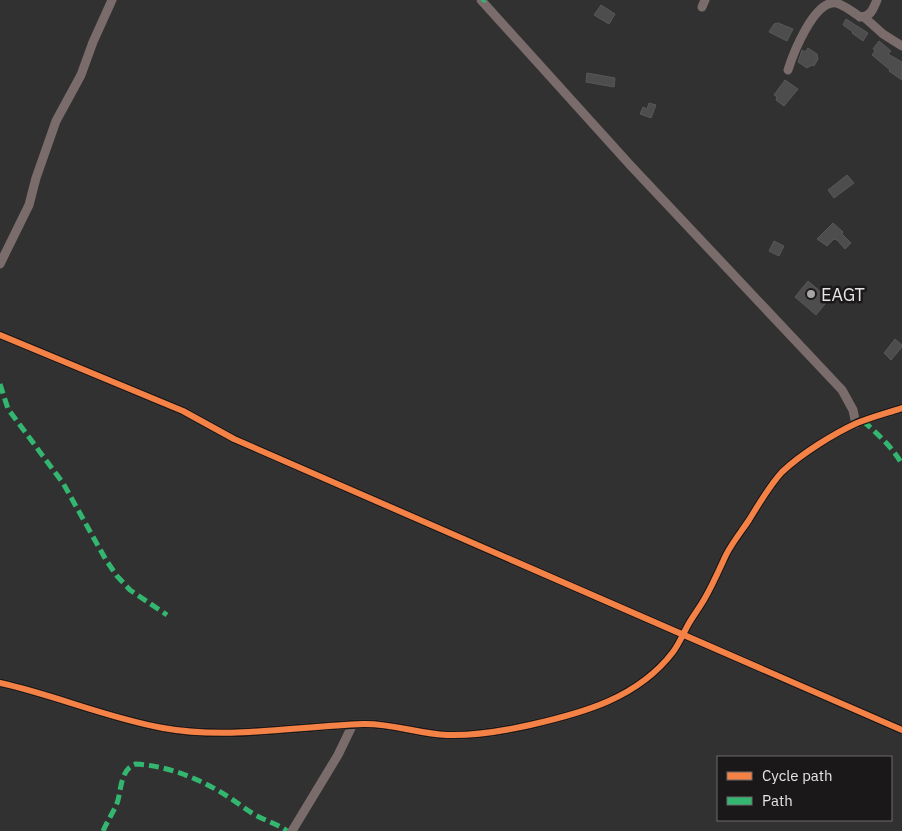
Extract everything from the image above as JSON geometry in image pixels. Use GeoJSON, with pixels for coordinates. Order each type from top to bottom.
{"type":"FeatureCollection","features":[{"type":"Feature","properties":{"kind":"street"},"geometry":{"type":"LineString","coordinates":[[0,264],[28,205],[56,121],[81,75],[92,42],[112,0]]}},
{"type":"Feature","properties":{"kind":"street"},"geometry":{"type":"LineString","coordinates":[[481,0],[631,166],[842,390],[848,399],[856,424]]}},
{"type":"Feature","properties":{"kind":"street"},"geometry":{"type":"LineString","coordinates":[[864,17],[871,12],[877,0]]}},
{"type":"Feature","properties":{"kind":"street"},"geometry":{"type":"LineString","coordinates":[[788,70],[801,38],[815,14],[824,5],[837,3],[860,17],[864,17],[883,34],[902,46]]}},
{"type":"Feature","properties":{"kind":"street"},"geometry":{"type":"LineString","coordinates":[[0,336],[183,411],[234,439],[902,730]]}},
{"type":"Feature","properties":{"kind":"street"},"geometry":{"type":"LineString","coordinates":[[0,683],[116,718],[188,732],[238,732],[370,724],[440,734],[462,735],[506,730],[568,716],[602,705],[620,696],[648,678],[671,655],[704,599],[727,554],[776,479],[784,471],[807,453],[856,424],[902,408]]}},
{"type":"Feature","properties":{"kind":"street"},"geometry":{"type":"LineString","coordinates":[[292,831],[338,755],[352,726]]}},
{"type":"Feature","properties":{"kind":"building"},"geometry":{"type":"Polygon","coordinates":[[[601,5],[615,14],[609,24],[594,15],[601,5]]]}},
{"type":"Feature","properties":{"kind":"building"},"geometry":{"type":"Polygon","coordinates":[[[846,19],[868,33],[863,41],[843,25],[846,19]]]}},
{"type":"Feature","properties":{"kind":"building"},"geometry":{"type":"Polygon","coordinates":[[[778,23],[793,29],[787,41],[769,32],[774,24],[778,23]]]}},
{"type":"Feature","properties":{"kind":"building"},"geometry":{"type":"Polygon","coordinates":[[[879,41],[891,51],[888,54],[902,62],[902,80],[872,55],[875,51],[873,49],[879,41]]]}},
{"type":"Feature","properties":{"kind":"building"},"geometry":{"type":"Polygon","coordinates":[[[808,48],[817,54],[818,59],[814,66],[812,65],[807,68],[798,62],[802,50],[805,52],[808,48]]]}},
{"type":"Feature","properties":{"kind":"building"},"geometry":{"type":"Polygon","coordinates":[[[587,73],[615,78],[614,87],[586,82],[587,73]]]}},
{"type":"Feature","properties":{"kind":"building"},"geometry":{"type":"Polygon","coordinates":[[[785,80],[798,89],[784,106],[776,100],[777,97],[774,95],[785,80]]]}},
{"type":"Feature","properties":{"kind":"building"},"geometry":{"type":"Polygon","coordinates":[[[649,103],[656,105],[651,118],[640,114],[643,107],[647,109],[649,103]]]}},
{"type":"Feature","properties":{"kind":"building"},"geometry":{"type":"Polygon","coordinates":[[[847,175],[854,183],[834,198],[828,190],[847,175]]]}},
{"type":"Feature","properties":{"kind":"building"},"geometry":{"type":"Polygon","coordinates":[[[833,223],[851,243],[845,249],[837,240],[834,239],[827,246],[817,239],[833,223]]]}},
{"type":"Feature","properties":{"kind":"building"},"geometry":{"type":"Polygon","coordinates":[[[774,241],[784,246],[779,256],[769,251],[774,241]]]}},
{"type":"Feature","properties":{"kind":"building"},"geometry":{"type":"Polygon","coordinates":[[[808,281],[829,299],[816,315],[795,297],[808,281]]]}},
{"type":"Feature","properties":{"kind":"building"},"geometry":{"type":"Polygon","coordinates":[[[895,339],[902,347],[891,360],[884,353],[895,339]]]}},
{"type":"Feature","properties":{"kind":"marked path"},"geometry":{"type":"LineString","coordinates":[[0,384],[8,409],[63,483],[117,576],[130,590],[167,615]]}},
{"type":"Feature","properties":{"kind":"marked path"},"geometry":{"type":"LineString","coordinates":[[863,421],[894,452],[902,464]]}},
{"type":"Feature","properties":{"kind":"marked path"},"geometry":{"type":"LineString","coordinates":[[103,831],[116,806],[124,776],[136,764],[173,771],[197,780],[220,791],[256,815],[287,831]]}},
{"type":"Feature","properties":{"kind":"cycle path"},"geometry":{"type":"LineString","coordinates":[[0,335],[183,411],[234,439],[902,730]]}},
{"type":"Feature","properties":{"kind":"cycle path"},"geometry":{"type":"LineString","coordinates":[[0,683],[142,724],[213,733],[374,724],[436,734],[468,735],[510,729],[570,715],[589,709],[626,692],[659,668],[673,652],[708,593],[731,546],[768,489],[782,472],[808,451],[838,433],[862,421],[902,408]]}},
{"type":"Feature","properties":{"kind":"place","name":"EAGT"},"geometry":{"type":"Point","coordinates":[811,294]}}]}
